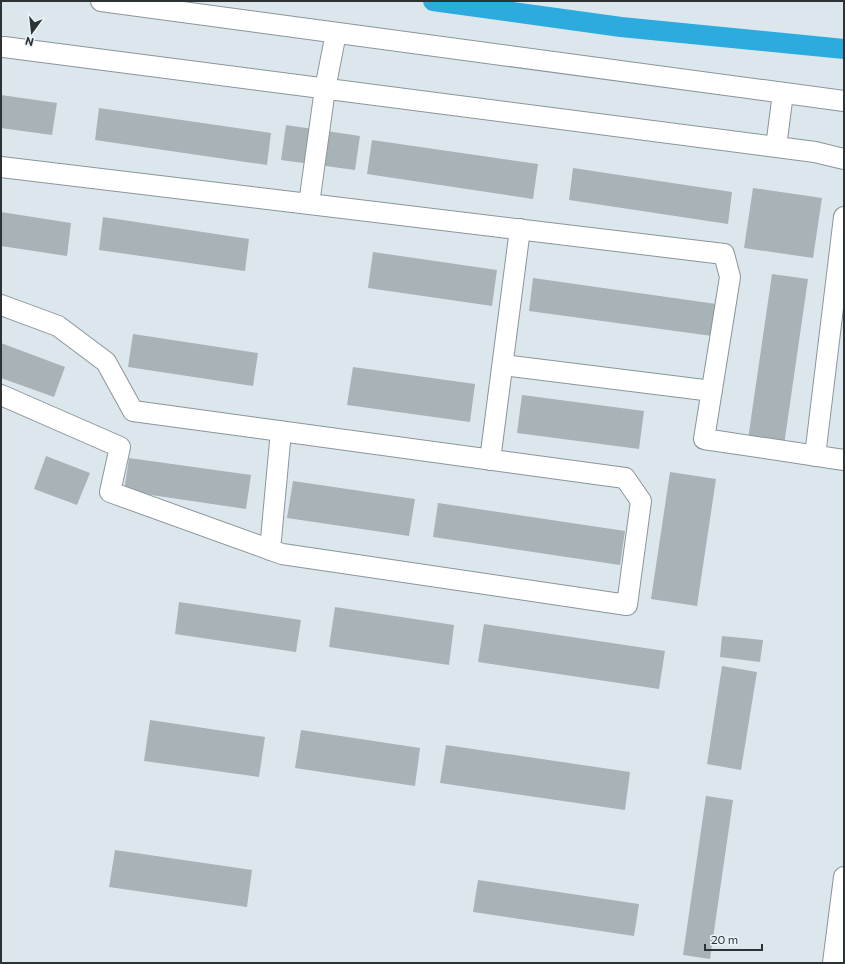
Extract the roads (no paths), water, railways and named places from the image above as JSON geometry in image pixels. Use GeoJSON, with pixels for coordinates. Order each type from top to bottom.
{"type":"FeatureCollection","features":[{"type":"Feature","properties":{"kind":"street"},"geometry":{"type":"LineString","coordinates":[[101,1],[131,3],[336,33],[844,101]]}},
{"type":"Feature","properties":{"kind":"street"},"geometry":{"type":"LineString","coordinates":[[308,204],[325,89],[336,33]]}},
{"type":"Feature","properties":{"kind":"street"},"geometry":{"type":"LineString","coordinates":[[4,46],[815,152],[844,159]]}},
{"type":"Feature","properties":{"kind":"street"},"geometry":{"type":"LineString","coordinates":[[776,147],[783,93]]}},
{"type":"Feature","properties":{"kind":"street"},"geometry":{"type":"LineString","coordinates":[[1,167],[724,254],[730,277],[704,439],[844,460]]}},
{"type":"Feature","properties":{"kind":"street"},"geometry":{"type":"LineString","coordinates":[[814,456],[844,217]]}},
{"type":"Feature","properties":{"kind":"street"},"geometry":{"type":"LineString","coordinates":[[490,460],[520,229]]}},
{"type":"Feature","properties":{"kind":"street"},"geometry":{"type":"LineString","coordinates":[[1,305],[58,326],[106,362],[133,411],[625,478],[641,501],[627,605],[290,556],[270,550],[110,492],[120,448],[1,395]]}},
{"type":"Feature","properties":{"kind":"street"},"geometry":{"type":"LineString","coordinates":[[503,365],[712,391]]}},
{"type":"Feature","properties":{"kind":"street"},"geometry":{"type":"LineString","coordinates":[[270,550],[281,431]]}},
{"type":"Feature","properties":{"kind":"street"},"geometry":{"type":"LineString","coordinates":[[834,963],[844,877]]}},
{"type":"Feature","properties":{"kind":"waterway"},"geometry":{"type":"LineString","coordinates":[[433,1],[621,27],[844,49]]}}]}
